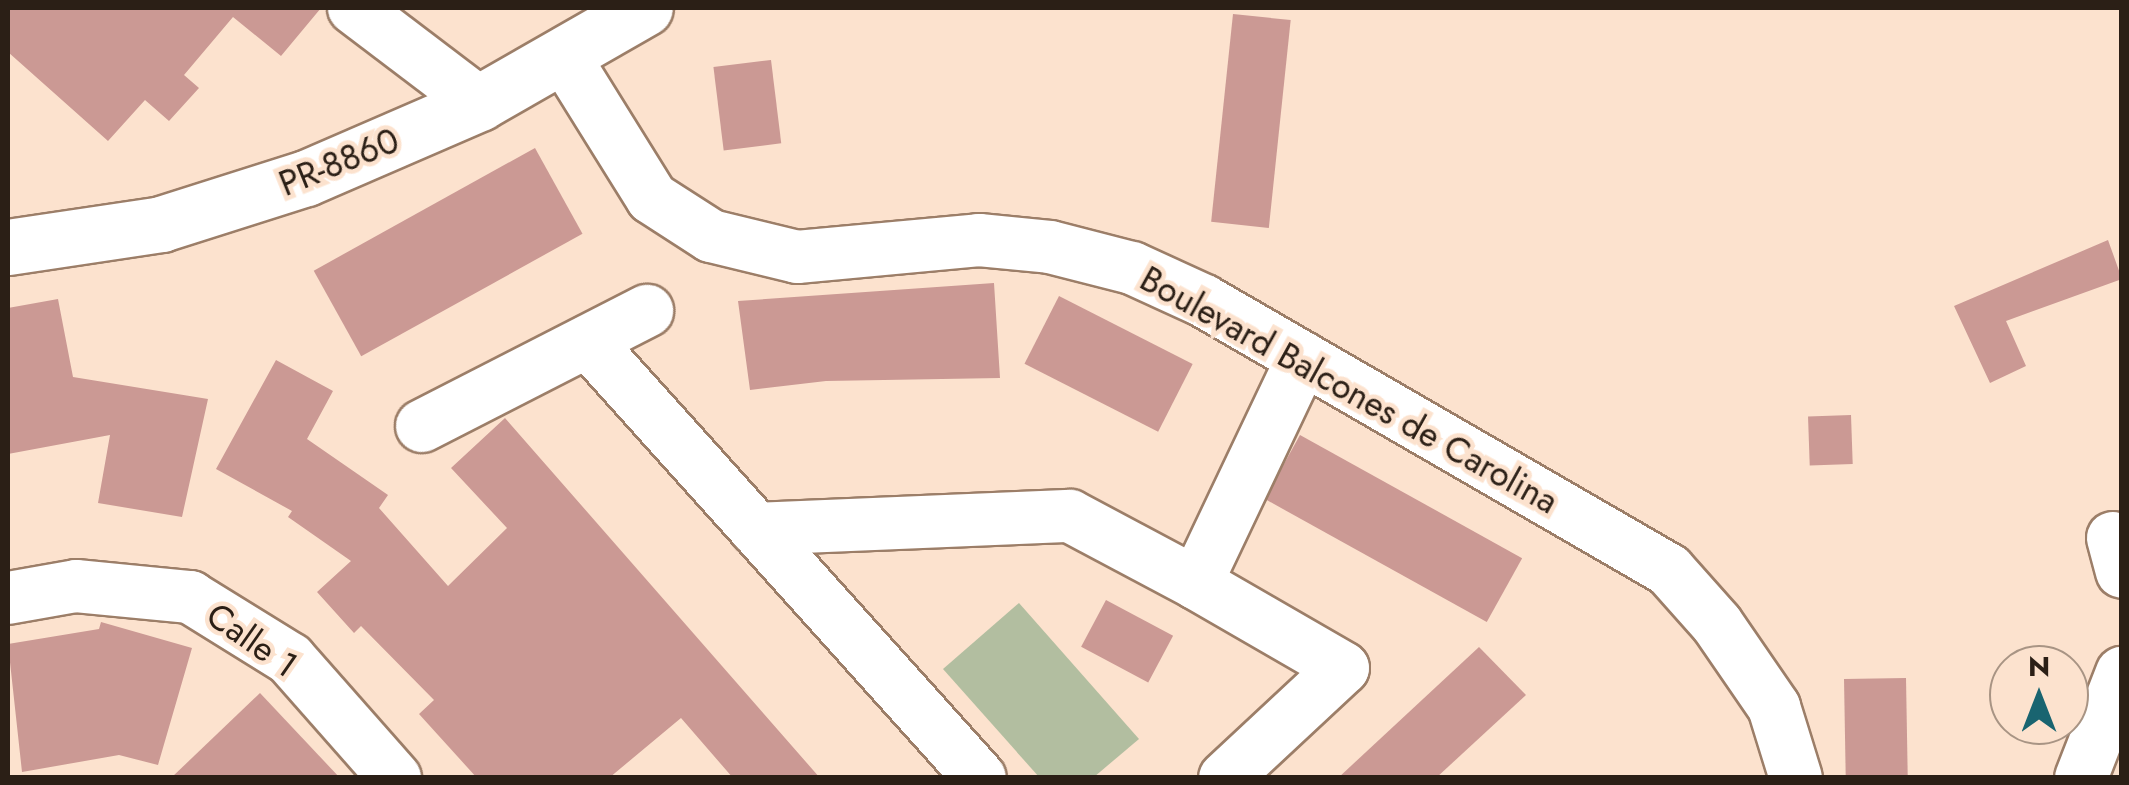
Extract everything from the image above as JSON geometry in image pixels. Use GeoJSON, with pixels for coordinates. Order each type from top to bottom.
{"type":"FeatureCollection","features":[{"type":"Feature","properties":{"kind":"street"},"geometry":{"type":"LineString","coordinates":[[354,8],[478,103]]}},
{"type":"Feature","properties":{"kind":"street","name":"PR-8860"},"geometry":{"type":"LineString","coordinates":[[8,247],[179,218],[306,178],[478,103],[645,8]]}},
{"type":"Feature","properties":{"kind":"street","name":"Boulevard Balcones de Carolina"},"geometry":{"type":"LineString","coordinates":[[563,54],[652,198],[711,236],[798,257],[980,240],[1050,247],[1132,268],[1302,358],[1669,570],[1716,624],[1774,707],[1796,778]]}},
{"type":"Feature","properties":{"kind":"street"},"geometry":{"type":"LineString","coordinates":[[422,426],[647,312]]}},
{"type":"Feature","properties":{"kind":"street"},"geometry":{"type":"LineString","coordinates":[[588,342],[980,778]]}},
{"type":"Feature","properties":{"kind":"street"},"geometry":{"type":"LineString","coordinates":[[1196,583],[1302,358]]}},
{"type":"Feature","properties":{"kind":"street"},"geometry":{"type":"LineString","coordinates":[[756,529],[1070,516],[1343,668],[1225,778]]}},
{"type":"Feature","properties":{"kind":"street","name":"Calle 1"},"geometry":{"type":"LineString","coordinates":[[8,598],[76,586],[190,597],[290,659],[395,778]]}},
{"type":"Feature","properties":{"kind":"street"},"geometry":{"type":"LineString","coordinates":[[2082,778],[2122,673]]}},
{"type":"Feature","properties":{"kind":"green space"},"geometry":{"type":"Polygon","coordinates":[[[1019,603],[1139,739],[1094,777],[1039,777],[943,669],[1019,603]]]}},
{"type":"Feature","properties":{"kind":"building"},"geometry":{"type":"Polygon","coordinates":[[[8,8],[321,8],[281,56],[233,17],[184,75],[199,88],[169,121],[145,100],[108,141],[8,52],[8,8]]]}},
{"type":"Feature","properties":{"kind":"building"},"geometry":{"type":"Polygon","coordinates":[[[1233,14],[1291,20],[1269,228],[1211,222],[1233,14]]]}},
{"type":"Feature","properties":{"kind":"building"},"geometry":{"type":"Polygon","coordinates":[[[771,60],[781,143],[724,150],[713,67],[771,60]]]}},
{"type":"Feature","properties":{"kind":"building"},"geometry":{"type":"Polygon","coordinates":[[[535,148],[583,234],[361,356],[314,271],[535,148]]]}},
{"type":"Feature","properties":{"kind":"building"},"geometry":{"type":"Polygon","coordinates":[[[2108,240],[2122,279],[2006,321],[2026,366],[1990,383],[1954,306],[2108,240]]]}},
{"type":"Feature","properties":{"kind":"building"},"geometry":{"type":"Polygon","coordinates":[[[994,283],[1000,378],[826,381],[750,390],[738,301],[994,283]]]}},
{"type":"Feature","properties":{"kind":"building"},"geometry":{"type":"Polygon","coordinates":[[[1059,296],[1193,364],[1158,432],[1024,364],[1059,296]]]}},
{"type":"Feature","properties":{"kind":"building"},"geometry":{"type":"Polygon","coordinates":[[[58,299],[73,377],[208,399],[182,517],[98,503],[110,435],[8,454],[8,308],[58,299]]]}},
{"type":"Feature","properties":{"kind":"building"},"geometry":{"type":"Polygon","coordinates":[[[276,360],[333,391],[307,439],[388,495],[379,508],[448,586],[507,528],[451,468],[505,418],[820,778],[733,778],[681,718],[609,778],[477,778],[419,714],[434,700],[361,626],[354,633],[317,592],[351,561],[288,517],[292,511],[216,469],[276,360]]]}},
{"type":"Feature","properties":{"kind":"building"},"geometry":{"type":"Polygon","coordinates":[[[1851,415],[1853,464],[1810,465],[1808,417],[1851,415]]]}},
{"type":"Feature","properties":{"kind":"building"},"geometry":{"type":"Polygon","coordinates":[[[1300,435],[1522,558],[1487,622],[1265,499],[1300,435]]]}},
{"type":"Feature","properties":{"kind":"building"},"geometry":{"type":"Polygon","coordinates":[[[1106,600],[1173,636],[1148,682],[1081,647],[1106,600]]]}},
{"type":"Feature","properties":{"kind":"building"},"geometry":{"type":"Polygon","coordinates":[[[101,622],[192,648],[158,765],[119,755],[22,772],[8,644],[99,629],[101,622]]]}},
{"type":"Feature","properties":{"kind":"building"},"geometry":{"type":"Polygon","coordinates":[[[1479,647],[1526,695],[1436,778],[1338,778],[1479,647]]]}},
{"type":"Feature","properties":{"kind":"building"},"geometry":{"type":"Polygon","coordinates":[[[1906,678],[1908,778],[1846,778],[1844,679],[1906,678]]]}},
{"type":"Feature","properties":{"kind":"building"},"geometry":{"type":"Polygon","coordinates":[[[260,693],[340,778],[171,778],[260,693]]]}}]}
